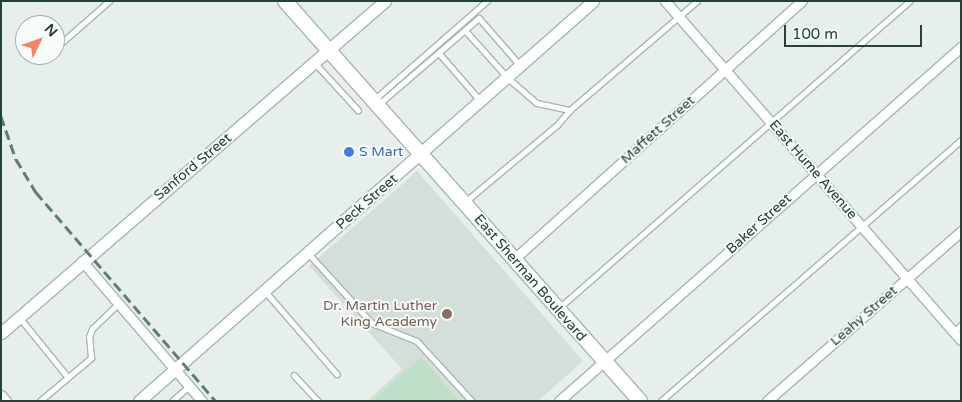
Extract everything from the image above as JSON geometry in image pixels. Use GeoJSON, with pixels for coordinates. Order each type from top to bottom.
{"type":"FeatureCollection","features":[{"type":"Feature","properties":{"kind":"main road","name":"East Sherman Boulevard"},"geometry":{"type":"LineString","coordinates":[[286,1],[640,401]]}},
{"type":"Feature","properties":{"kind":"street","name":"Sanford Street"},"geometry":{"type":"LineString","coordinates":[[1,333],[385,1]]}},
{"type":"Feature","properties":{"kind":"street","name":"Peck Street"},"geometry":{"type":"LineString","coordinates":[[139,401],[508,78],[593,1]]}},
{"type":"Feature","properties":{"kind":"street","name":"East Hume Avenue"},"geometry":{"type":"LineString","coordinates":[[665,1],[907,278],[957,329],[961,340]]}},
{"type":"Feature","properties":{"kind":"street","name":"Maffett Street"},"geometry":{"type":"LineString","coordinates":[[514,259],[802,1]]}},
{"type":"Feature","properties":{"kind":"street","name":"Baker Street"},"geometry":{"type":"LineString","coordinates":[[558,401],[961,47]]}},
{"type":"Feature","properties":{"kind":"street","name":"Leahy Street"},"geometry":{"type":"LineString","coordinates":[[767,401],[961,231]]}},
{"type":"Feature","properties":{"kind":"street"},"geometry":{"type":"LineString","coordinates":[[82,261],[202,401]]}},
{"type":"Feature","properties":{"kind":"street"},"geometry":{"type":"LineString","coordinates":[[1,395],[6,401]]}},
{"type":"Feature","properties":{"kind":"lane"},"geometry":{"type":"LineString","coordinates":[[65,40],[109,1]]}},
{"type":"Feature","properties":{"kind":"lane"},"geometry":{"type":"LineString","coordinates":[[375,103],[487,1]]}},
{"type":"Feature","properties":{"kind":"lane"},"geometry":{"type":"LineString","coordinates":[[464,203],[557,125],[570,110],[697,1]]}},
{"type":"Feature","properties":{"kind":"lane"},"geometry":{"type":"LineString","coordinates":[[558,309],[772,124],[910,1]]}},
{"type":"Feature","properties":{"kind":"lane"},"geometry":{"type":"LineString","coordinates":[[375,103],[439,53],[479,18],[521,66]]}},
{"type":"Feature","properties":{"kind":"lane"},"geometry":{"type":"LineString","coordinates":[[465,30],[508,78],[536,103],[561,110],[570,110]]}},
{"type":"Feature","properties":{"kind":"lane"},"geometry":{"type":"LineString","coordinates":[[439,53],[480,101]]}},
{"type":"Feature","properties":{"kind":"lane"},"geometry":{"type":"LineString","coordinates":[[315,63],[358,110]]}},
{"type":"Feature","properties":{"kind":"lane"},"geometry":{"type":"LineString","coordinates":[[661,401],[961,140]]}},
{"type":"Feature","properties":{"kind":"lane"},"geometry":{"type":"LineString","coordinates":[[308,253],[372,323],[417,341],[472,401]]}},
{"type":"Feature","properties":{"kind":"lane"},"geometry":{"type":"LineString","coordinates":[[265,291],[337,374]]}},
{"type":"Feature","properties":{"kind":"lane"},"geometry":{"type":"LineString","coordinates":[[40,401],[91,358],[88,337],[92,329],[118,304]]}},
{"type":"Feature","properties":{"kind":"lane"},"geometry":{"type":"LineString","coordinates":[[19,318],[68,377]]}},
{"type":"Feature","properties":{"kind":"lane"},"geometry":{"type":"LineString","coordinates":[[294,375],[318,401]]}},
{"type":"Feature","properties":{"kind":"lane"},"geometry":{"type":"LineString","coordinates":[[172,401],[189,386]]}},
{"type":"Feature","properties":{"kind":"shaded area","name":"Dr. Martin Luther King Academy"},"geometry":{"type":"Polygon","coordinates":[[[417,171],[583,361],[538,401],[367,401],[402,369],[309,266],[417,171]]]}},
{"type":"Feature","properties":{"kind":"green space"},"geometry":{"type":"Polygon","coordinates":[[[421,357],[459,401],[372,401],[421,357]]]}},
{"type":"Feature","properties":{"kind":"railway"},"geometry":{"type":"LineString","coordinates":[[1,116],[16,159],[36,192],[216,401]]}},
{"type":"Feature","properties":{"kind":"place","name":"S Mart"},"geometry":{"type":"Point","coordinates":[349,152]}},
{"type":"Feature","properties":{"kind":"place","name":"Dr. Martin Luther King Academy"},"geometry":{"type":"Point","coordinates":[447,314]}}]}
